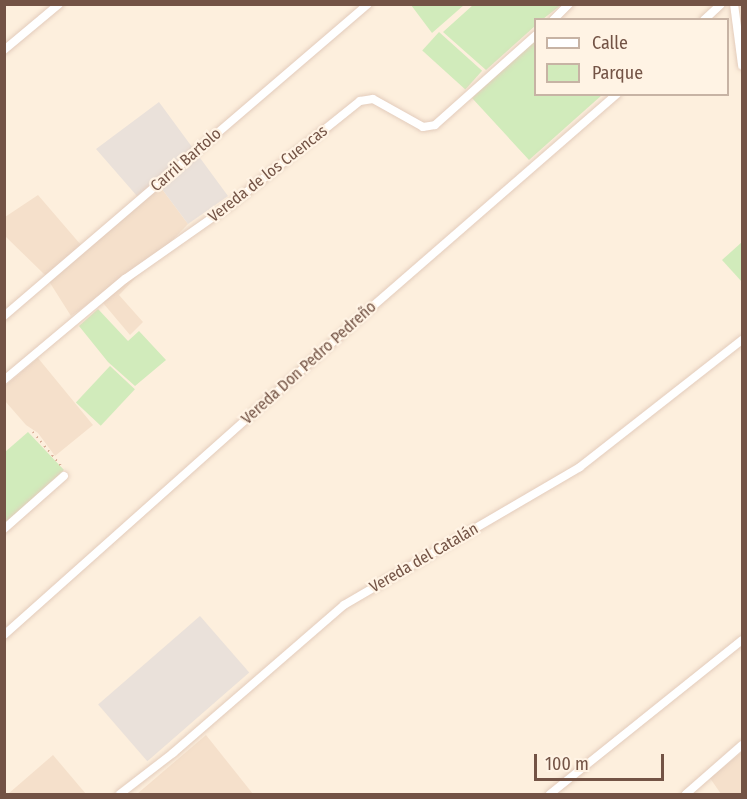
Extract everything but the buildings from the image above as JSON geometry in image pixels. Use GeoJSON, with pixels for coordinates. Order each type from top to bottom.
{"type":"FeatureCollection","features":[{"type":"Feature","properties":{"kind":"street"},"geometry":{"type":"LineString","coordinates":[[4,50],[59,4]]}},
{"type":"Feature","properties":{"kind":"street","name":"Carril Bartolo"},"geometry":{"type":"LineString","coordinates":[[4,316],[368,4]]}},
{"type":"Feature","properties":{"kind":"street"},"geometry":{"type":"LineString","coordinates":[[555,18],[569,4]]}},
{"type":"Feature","properties":{"kind":"street"},"geometry":{"type":"LineString","coordinates":[[706,18],[721,4]]}},
{"type":"Feature","properties":{"kind":"street"},"geometry":{"type":"LineString","coordinates":[[734,4],[742,62]]}},
{"type":"Feature","properties":{"kind":"street","name":"Vereda de los Cuencas"},"geometry":{"type":"LineString","coordinates":[[4,380],[125,279],[229,206],[360,101],[373,99],[423,127],[435,125],[534,37]]}},
{"type":"Feature","properties":{"kind":"street","name":"Vereda Don Pedro Pedreño"},"geometry":{"type":"LineString","coordinates":[[4,635],[373,306],[615,96]]}},
{"type":"Feature","properties":{"kind":"street","name":"Vereda del Catalán"},"geometry":{"type":"LineString","coordinates":[[120,795],[173,753],[344,605],[580,467],[742,340]]}},
{"type":"Feature","properties":{"kind":"street"},"geometry":{"type":"LineString","coordinates":[[4,529],[66,474]]}},
{"type":"Feature","properties":{"kind":"street"},"geometry":{"type":"LineString","coordinates":[[550,795],[742,640]]}},
{"type":"Feature","properties":{"kind":"street"},"geometry":{"type":"LineString","coordinates":[[686,795],[742,745]]}},
{"type":"Feature","properties":{"kind":"path"},"geometry":{"type":"LineString","coordinates":[[33,432],[66,474]]}},
{"type":"Feature","properties":{"kind":"shaded area"},"geometry":{"type":"Polygon","coordinates":[[[159,102],[228,196],[188,224],[156,181],[137,196],[96,149],[159,102]]]}},
{"type":"Feature","properties":{"kind":"shaded area"},"geometry":{"type":"Polygon","coordinates":[[[156,181],[188,224],[119,295],[143,322],[130,335],[98,297],[71,316],[45,275],[5,236],[5,217],[38,195],[81,245],[156,181]]]}},
{"type":"Feature","properties":{"kind":"shaded area"},"geometry":{"type":"Polygon","coordinates":[[[38,358],[93,425],[55,456],[38,433],[26,425],[5,401],[5,386],[38,358]]]}},
{"type":"Feature","properties":{"kind":"shaded area"},"geometry":{"type":"Polygon","coordinates":[[[200,616],[249,673],[147,761],[98,705],[200,616]]]}},
{"type":"Feature","properties":{"kind":"shaded area"},"geometry":{"type":"Polygon","coordinates":[[[206,735],[253,794],[137,794],[206,735]]]}},
{"type":"Feature","properties":{"kind":"shaded area"},"geometry":{"type":"Polygon","coordinates":[[[742,752],[742,794],[721,794],[710,778],[742,752]]]}},
{"type":"Feature","properties":{"kind":"shaded area"},"geometry":{"type":"Polygon","coordinates":[[[53,755],[86,794],[8,794],[53,755]]]}},
{"type":"Feature","properties":{"kind":"green space"},"geometry":{"type":"Polygon","coordinates":[[[473,4],[561,5],[544,18],[534,18],[534,27],[486,70],[443,32],[473,4]]]}},
{"type":"Feature","properties":{"kind":"green space"},"geometry":{"type":"Polygon","coordinates":[[[411,5],[464,5],[432,33],[411,5]]]}},
{"type":"Feature","properties":{"kind":"green space"},"geometry":{"type":"Polygon","coordinates":[[[439,32],[482,71],[465,89],[422,51],[439,32]]]}},
{"type":"Feature","properties":{"kind":"green space"},"geometry":{"type":"Polygon","coordinates":[[[534,42],[534,96],[601,96],[529,160],[472,98],[534,42]]]}},
{"type":"Feature","properties":{"kind":"green space"},"geometry":{"type":"Polygon","coordinates":[[[742,242],[742,282],[722,260],[742,242]]]}},
{"type":"Feature","properties":{"kind":"green space"},"geometry":{"type":"Polygon","coordinates":[[[98,309],[128,341],[139,331],[166,360],[135,386],[108,362],[79,326],[98,309]]]}},
{"type":"Feature","properties":{"kind":"green space"},"geometry":{"type":"Polygon","coordinates":[[[110,366],[135,389],[101,426],[76,403],[110,366]]]}},
{"type":"Feature","properties":{"kind":"green space"},"geometry":{"type":"Polygon","coordinates":[[[28,432],[64,470],[5,524],[5,452],[28,432]]]}}]}
